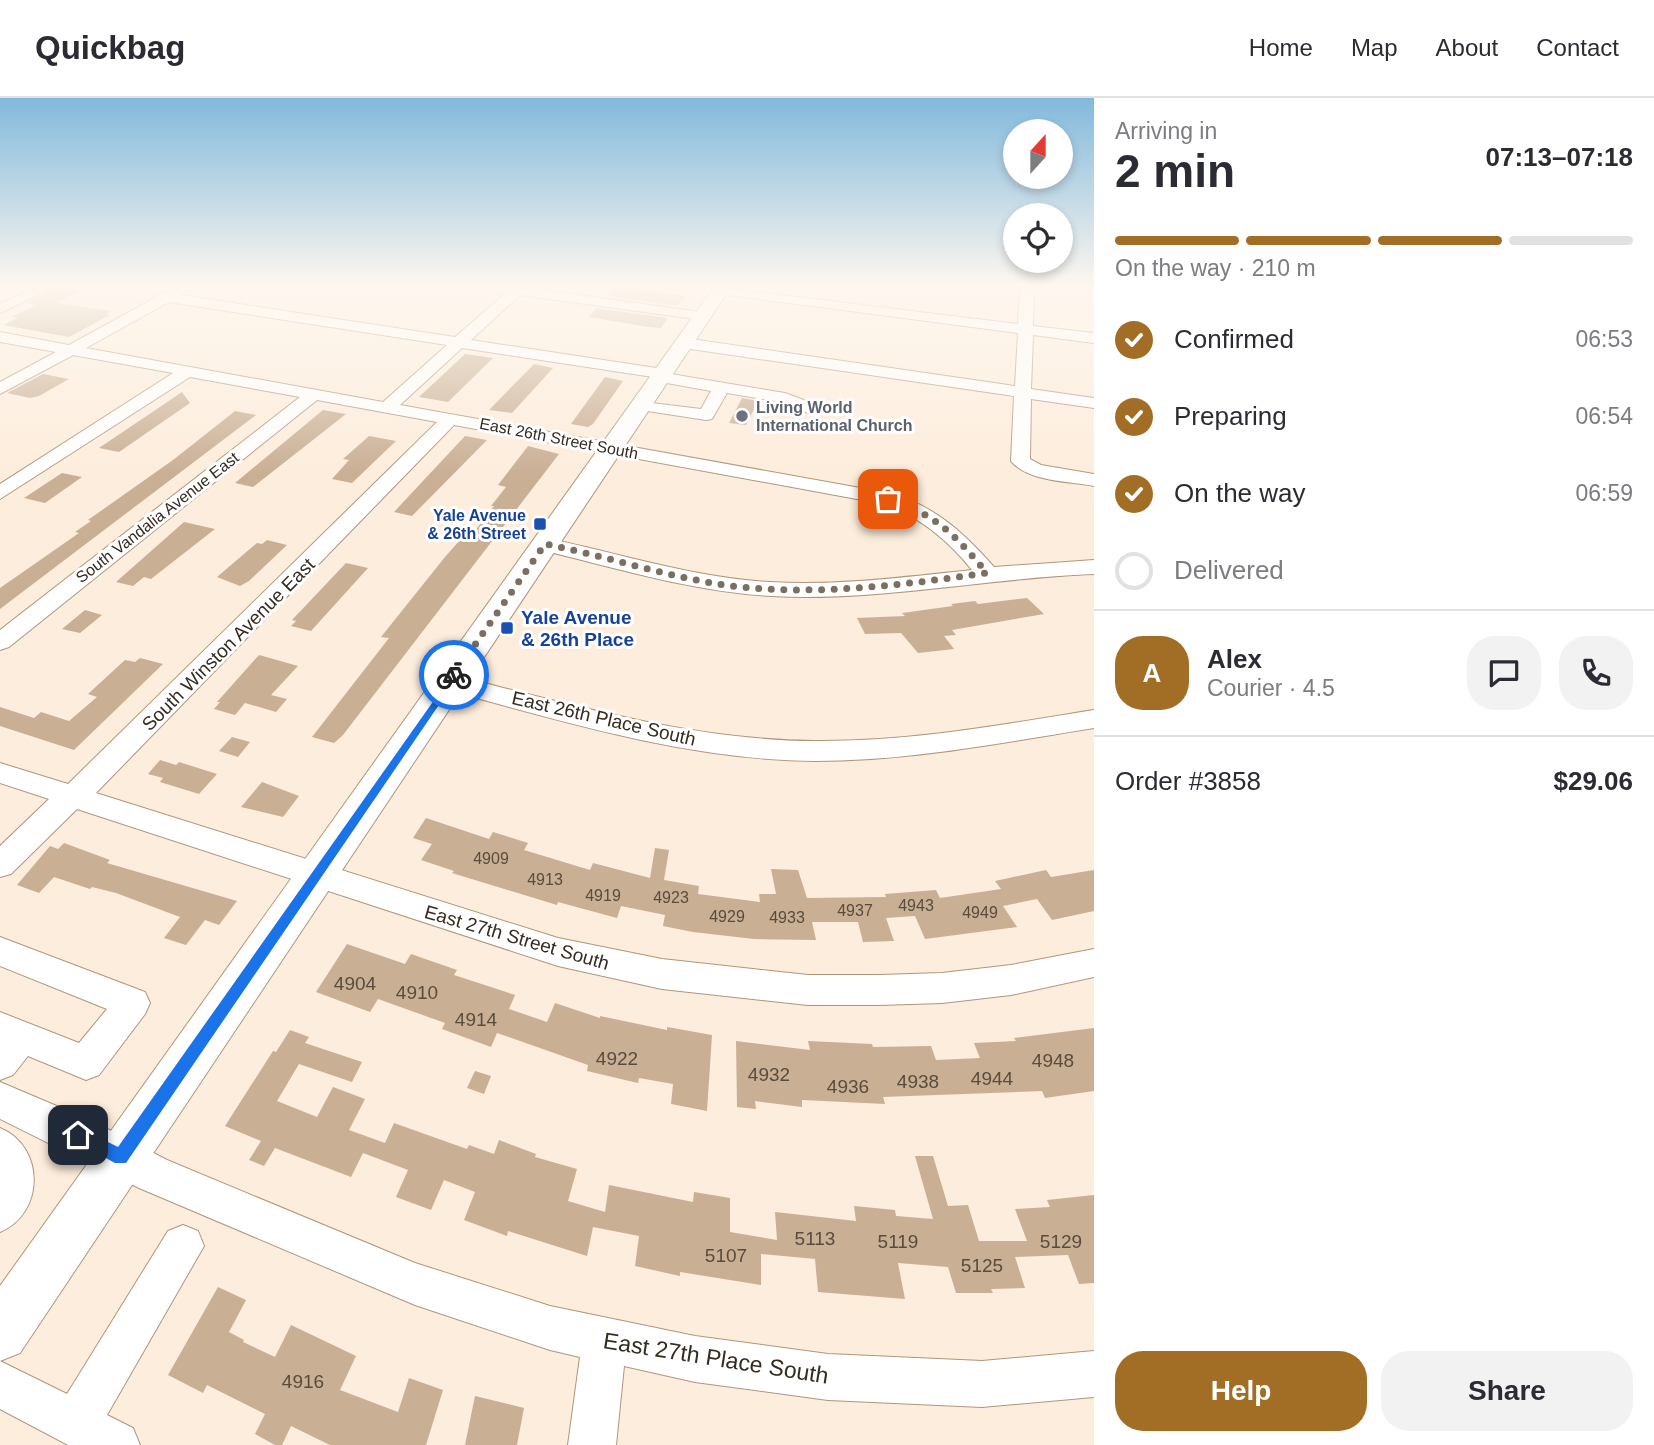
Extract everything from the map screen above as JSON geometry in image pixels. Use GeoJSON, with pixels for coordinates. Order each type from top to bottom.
{"type":"FeatureCollection","features":[{"type":"Feature","properties":{"kind":"main road"},"geometry":{"type":"LineString","coordinates":[[0,1333],[679,350]]}},
{"type":"Feature","properties":{"kind":"street"},"geometry":{"type":"LineString","coordinates":[[0,389],[70,350]]}},
{"type":"Feature","properties":{"kind":"street","name":"East 26th Street South"},"geometry":{"type":"LineString","coordinates":[[77,350],[863,493],[912,506],[944,525],[987,573]]}},
{"type":"Feature","properties":{"kind":"street"},"geometry":{"type":"LineString","coordinates":[[388,406],[450,350]]}},
{"type":"Feature","properties":{"kind":"street"},"geometry":{"type":"LineString","coordinates":[[507,350],[785,398],[808,408]]}},
{"type":"Feature","properties":{"kind":"street"},"geometry":{"type":"LineString","coordinates":[[731,350],[1094,403]]}},
{"type":"Feature","properties":{"kind":"street"},"geometry":{"type":"LineString","coordinates":[[1024,350],[1020,461],[1026,467],[1094,480]]}},
{"type":"Feature","properties":{"kind":"street"},"geometry":{"type":"LineString","coordinates":[[0,493],[188,370]]}},
{"type":"Feature","properties":{"kind":"street"},"geometry":{"type":"LineString","coordinates":[[641,405],[706,415],[722,387]]}},
{"type":"Feature","properties":{"kind":"street","name":"South Vandalia Avenue East"},"geometry":{"type":"LineString","coordinates":[[0,642],[315,393]]}},
{"type":"Feature","properties":{"kind":"street","name":"South Winston Avenue East"},"geometry":{"type":"LineString","coordinates":[[0,865],[93,780],[452,417]]}},
{"type":"Feature","properties":{"kind":"street"},"geometry":{"type":"LineString","coordinates":[[545,544],[698,580],[770,589],[852,590],[987,573],[1094,567]]}},
{"type":"Feature","properties":{"kind":"street","name":"East 26th Place South"},"geometry":{"type":"LineString","coordinates":[[449,682],[650,732],[773,749],[878,750],[1094,719]]}},
{"type":"Feature","properties":{"kind":"street","name":"East 27th Street South"},"geometry":{"type":"LineString","coordinates":[[0,773],[316,876],[558,952],[609,965],[739,984],[808,990],[942,988],[1011,980],[1094,963]]}},
{"type":"Feature","properties":{"kind":"street"},"geometry":{"type":"LineString","coordinates":[[0,951],[134,1003],[86,1063],[7,1042]]}},
{"type":"Feature","properties":{"kind":"street","name":"East 27th Place South"},"geometry":{"type":"LineString","coordinates":[[4,1108],[415,1284],[481,1308],[604,1341],[695,1359],[828,1377],[982,1384],[1094,1374]]}},
{"type":"Feature","properties":{"kind":"street"},"geometry":{"type":"LineString","coordinates":[[0,1147],[8,1152],[16,1173],[12,1197],[0,1212]]}},
{"type":"Feature","properties":{"kind":"street"},"geometry":{"type":"LineString","coordinates":[[75,1424],[183,1246]]}},
{"type":"Feature","properties":{"kind":"street"},"geometry":{"type":"LineString","coordinates":[[592,1445],[604,1341]]}},
{"type":"Feature","properties":{"kind":"street"},"geometry":{"type":"LineString","coordinates":[[0,1384],[116,1445]]}},
{"type":"Feature","properties":{"kind":"building"},"geometry":{"type":"Polygon","coordinates":[[[465,354],[493,358],[448,402],[419,397],[465,354]]]}},
{"type":"Feature","properties":{"kind":"building"},"geometry":{"type":"Polygon","coordinates":[[[534,364],[553,368],[512,413],[489,410],[534,364]]]}},
{"type":"Feature","properties":{"kind":"building"},"geometry":{"type":"Polygon","coordinates":[[[43,374],[69,379],[39,396],[30,398],[7,393],[43,374]]]}},
{"type":"Feature","properties":{"kind":"building"},"geometry":{"type":"Polygon","coordinates":[[[605,377],[623,381],[593,424],[588,427],[571,424],[605,377]]]}},
{"type":"Feature","properties":{"kind":"building"},"geometry":{"type":"Polygon","coordinates":[[[182,392],[190,403],[119,452],[99,448],[182,392]]]}},
{"type":"Feature","properties":{"kind":"building","name":"Living World International Church"},"geometry":{"type":"Polygon","coordinates":[[[742,398],[758,401],[746,425],[729,423],[742,398]]]}},
{"type":"Feature","properties":{"kind":"building"},"geometry":{"type":"Polygon","coordinates":[[[323,410],[346,414],[253,487],[235,483],[323,410]]]}},
{"type":"Feature","properties":{"kind":"building"},"geometry":{"type":"Polygon","coordinates":[[[235,411],[256,415],[0,609],[0,588],[79,533],[75,532],[91,521],[88,520],[173,460],[235,411]]]}},
{"type":"Feature","properties":{"kind":"building"},"geometry":{"type":"Polygon","coordinates":[[[369,436],[396,441],[352,483],[332,479],[349,460],[343,459],[369,436]]]}},
{"type":"Feature","properties":{"kind":"building"},"geometry":{"type":"Polygon","coordinates":[[[465,436],[487,440],[412,516],[394,512],[465,436]]]}},
{"type":"Feature","properties":{"kind":"building"},"geometry":{"type":"Polygon","coordinates":[[[528,446],[559,454],[343,735],[334,743],[312,737],[389,638],[381,637],[445,557],[461,539],[468,540],[494,506],[491,506],[506,487],[498,485],[528,446]]]}},
{"type":"Feature","properties":{"kind":"building"},"geometry":{"type":"Polygon","coordinates":[[[62,473],[82,477],[45,503],[24,498],[62,473]]]}},
{"type":"Feature","properties":{"kind":"building"},"geometry":{"type":"Polygon","coordinates":[[[184,522],[215,529],[151,579],[144,577],[133,586],[116,582],[184,522]]]}},
{"type":"Feature","properties":{"kind":"building"},"geometry":{"type":"Polygon","coordinates":[[[267,540],[287,545],[249,581],[240,586],[217,577],[257,543],[262,544],[267,540]]]}},
{"type":"Feature","properties":{"kind":"building"},"geometry":{"type":"Polygon","coordinates":[[[346,563],[368,568],[311,631],[291,626],[296,621],[292,620],[346,563]]]}},
{"type":"Feature","properties":{"kind":"building"},"geometry":{"type":"Polygon","coordinates":[[[1027,598],[1044,614],[952,630],[956,635],[944,636],[954,649],[918,653],[901,633],[865,634],[857,618],[905,616],[902,613],[953,606],[951,604],[975,601],[978,604],[1027,598]]]}},
{"type":"Feature","properties":{"kind":"building"},"geometry":{"type":"Polygon","coordinates":[[[85,610],[102,615],[80,633],[62,629],[85,610]]]}},
{"type":"Feature","properties":{"kind":"building"},"geometry":{"type":"Polygon","coordinates":[[[259,655],[298,666],[271,695],[287,699],[276,712],[245,703],[235,715],[214,709],[220,702],[217,702],[259,655]]]}},
{"type":"Feature","properties":{"kind":"building"},"geometry":{"type":"Polygon","coordinates":[[[140,658],[163,664],[74,750],[0,726],[0,707],[34,718],[41,712],[69,721],[97,697],[88,694],[125,660],[135,662],[140,658]]]}},
{"type":"Feature","properties":{"kind":"building"},"geometry":{"type":"Polygon","coordinates":[[[232,737],[250,742],[238,757],[219,751],[232,737]]]}},
{"type":"Feature","properties":{"kind":"building"},"geometry":{"type":"Polygon","coordinates":[[[160,760],[176,765],[179,762],[217,774],[199,794],[160,782],[163,778],[148,774],[160,760]]]}},
{"type":"Feature","properties":{"kind":"building"},"geometry":{"type":"Polygon","coordinates":[[[262,782],[299,796],[283,817],[241,807],[262,782]]]}},
{"type":"Feature","properties":{"kind":"building"},"geometry":{"type":"Polygon","coordinates":[[[426,818],[489,839],[493,832],[528,843],[524,850],[590,870],[593,863],[650,878],[655,848],[669,850],[664,880],[699,886],[698,894],[760,902],[759,894],[776,894],[771,869],[798,870],[807,898],[886,897],[885,894],[936,890],[940,898],[1001,889],[995,881],[1046,870],[1051,877],[1094,870],[1094,911],[1052,920],[1037,899],[1003,906],[1017,927],[925,939],[915,916],[886,918],[894,941],[863,942],[858,922],[812,922],[816,940],[754,939],[693,932],[663,926],[665,915],[621,906],[617,918],[558,902],[557,905],[452,873],[454,871],[421,860],[432,844],[413,838],[426,818]]]}},
{"type":"Feature","properties":{"kind":"building"},"geometry":{"type":"Polygon","coordinates":[[[64,843],[110,860],[107,863],[237,901],[219,925],[205,920],[186,945],[164,938],[180,917],[116,893],[92,887],[90,889],[54,877],[39,893],[17,885],[50,846],[58,849],[64,843]]]}},
{"type":"Feature","properties":{"kind":"building"},"geometry":{"type":"Polygon","coordinates":[[[347,944],[405,964],[411,954],[457,970],[454,975],[515,995],[509,1009],[547,1022],[555,1003],[600,1018],[712,1035],[707,1111],[671,1104],[673,1084],[639,1078],[638,1083],[587,1071],[588,1065],[497,1033],[491,1047],[442,1029],[445,1023],[378,999],[370,1012],[316,992],[347,944]]]}},
{"type":"Feature","properties":{"kind":"building"},"geometry":{"type":"Polygon","coordinates":[[[1094,1028],[1094,1091],[1045,1098],[1042,1091],[883,1097],[885,1104],[802,1100],[802,1107],[755,1101],[756,1109],[737,1107],[736,1041],[810,1050],[808,1041],[872,1044],[873,1047],[931,1046],[936,1060],[980,1058],[974,1043],[1016,1041],[1014,1038],[1094,1028]]]}},
{"type":"Feature","properties":{"kind":"building"},"geometry":{"type":"Polygon","coordinates":[[[290,1030],[309,1037],[305,1043],[362,1062],[352,1082],[299,1064],[277,1101],[317,1117],[333,1087],[365,1099],[349,1130],[385,1143],[394,1123],[467,1149],[469,1145],[494,1154],[499,1140],[536,1154],[535,1157],[577,1169],[568,1201],[605,1212],[609,1185],[693,1202],[694,1192],[730,1198],[730,1232],[777,1240],[775,1212],[856,1221],[854,1206],[895,1210],[896,1216],[933,1219],[915,1156],[933,1156],[948,1206],[968,1205],[979,1241],[1027,1241],[1015,1209],[1050,1207],[1047,1200],[1094,1195],[1094,1283],[1079,1284],[1068,1255],[1015,1257],[1025,1288],[991,1289],[993,1293],[956,1293],[948,1267],[898,1263],[905,1299],[818,1292],[815,1259],[761,1254],[761,1285],[680,1272],[680,1276],[635,1266],[639,1236],[593,1227],[587,1256],[508,1231],[507,1236],[464,1220],[475,1192],[444,1180],[431,1210],[396,1197],[408,1170],[363,1153],[351,1177],[275,1148],[264,1166],[249,1160],[261,1141],[225,1126],[273,1051],[276,1052],[290,1030]]]}},
{"type":"Feature","properties":{"kind":"building"},"geometry":{"type":"Polygon","coordinates":[[[475,1071],[491,1076],[484,1094],[467,1088],[475,1071]]]}},
{"type":"Feature","properties":{"kind":"building"},"geometry":{"type":"Polygon","coordinates":[[[218,1287],[246,1300],[229,1332],[244,1340],[243,1342],[275,1357],[291,1325],[356,1356],[340,1390],[398,1412],[409,1378],[443,1390],[426,1445],[330,1445],[291,1426],[282,1445],[275,1445],[255,1434],[265,1414],[207,1385],[203,1393],[168,1375],[218,1287]]]}},
{"type":"Feature","properties":{"kind":"building"},"geometry":{"type":"Polygon","coordinates":[[[475,1396],[524,1408],[517,1445],[465,1445],[475,1396]]]}},
{"type":"Feature","properties":{"kind":"way so far"},"geometry":{"type":"LineString","coordinates":[[454,675],[545,544],[698,580],[770,589],[852,590],[987,573],[944,525],[912,506],[888,499]]}},
{"type":"Feature","properties":{"kind":"place","name":"Living World International Church"},"geometry":{"type":"Point","coordinates":[742,416]}},
{"type":"Feature","properties":{"kind":"place","name":"Yale Avenue & 26th Street"},"geometry":{"type":"Point","coordinates":[540,524]}},
{"type":"Feature","properties":{"kind":"place","name":"Yale Avenue & 26th Place"},"geometry":{"type":"Point","coordinates":[507,628]}},
{"type":"Feature","properties":{"kind":"route"},"geometry":{"type":"LineString","coordinates":[[78,1135],[121,1157],[454,675]]}}]}
